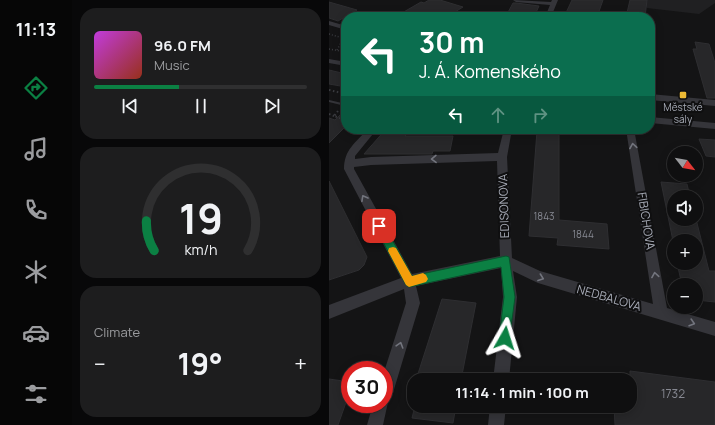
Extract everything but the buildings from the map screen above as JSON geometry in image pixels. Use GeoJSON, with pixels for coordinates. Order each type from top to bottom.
{"type":"FeatureCollection","features":[{"type":"Feature","properties":{"kind":"street"},"geometry":{"type":"LineString","coordinates":[[516,0],[555,2],[550,12]]}},
{"type":"Feature","properties":{"kind":"street"},"geometry":{"type":"LineString","coordinates":[[329,23],[341,27]]}},
{"type":"Feature","properties":{"kind":"street"},"geometry":{"type":"LineString","coordinates":[[329,61],[341,63]]}},
{"type":"Feature","properties":{"kind":"street"},"geometry":{"type":"LineString","coordinates":[[655,97],[715,103]]}},
{"type":"Feature","properties":{"kind":"street"},"geometry":{"type":"LineString","coordinates":[[655,120],[715,126]]}},
{"type":"Feature","properties":{"kind":"street"},"geometry":{"type":"LineString","coordinates":[[369,134],[350,155],[348,164],[357,185],[409,282],[413,303],[393,367]]}},
{"type":"Feature","properties":{"kind":"street","name":"EDISONOVA"},"geometry":{"type":"LineString","coordinates":[[502,373],[510,297],[506,261],[502,157],[508,134]]}},
{"type":"Feature","properties":{"kind":"street","name":"FIBICHOVA"},"geometry":{"type":"LineString","coordinates":[[631,134],[661,313]]}},
{"type":"Feature","properties":{"kind":"street"},"geometry":{"type":"LineString","coordinates":[[348,164],[371,160],[473,159],[502,157]]}},
{"type":"Feature","properties":{"kind":"street"},"geometry":{"type":"LineString","coordinates":[[329,312],[409,282],[506,261]]}},
{"type":"Feature","properties":{"kind":"street","name":"NEDBALOVA"},"geometry":{"type":"LineString","coordinates":[[506,261],[538,277],[715,329]]}},
{"type":"Feature","properties":{"kind":"street"},"geometry":{"type":"LineString","coordinates":[[375,425],[378,413]]}},
{"type":"Feature","properties":{"kind":"street"},"geometry":{"type":"LineString","coordinates":[[496,425],[497,413]]}},
{"type":"Feature","properties":{"kind":"lane"},"geometry":{"type":"LineString","coordinates":[[329,101],[341,104]]}},
{"type":"Feature","properties":{"kind":"path"},"geometry":{"type":"LineString","coordinates":[[329,34],[341,38]]}},
{"type":"Feature","properties":{"kind":"path"},"geometry":{"type":"LineString","coordinates":[[337,50],[341,44]]}},
{"type":"Feature","properties":{"kind":"path"},"geometry":{"type":"LineString","coordinates":[[329,49],[341,51]]}},
{"type":"Feature","properties":{"kind":"path"},"geometry":{"type":"LineString","coordinates":[[329,90],[341,93]]}},
{"type":"Feature","properties":{"kind":"path"},"geometry":{"type":"LineString","coordinates":[[329,114],[334,116]]}},
{"type":"Feature","properties":{"kind":"shaded area"},"geometry":{"type":"Polygon","coordinates":[[[630,0],[715,0],[715,3],[699,14],[647,8],[640,1],[630,0]]]}},
{"type":"Feature","properties":{"kind":"slow traffic"},"geometry":{"type":"LineString","coordinates":[[393,251],[409,282],[423,279]]}},
{"type":"Feature","properties":{"kind":"place","name":"Městské sály"},"geometry":{"type":"Point","coordinates":[683,95]}},
{"type":"Feature","properties":{"kind":"route"},"geometry":{"type":"LineString","coordinates":[[379,226],[409,282],[506,261],[510,297],[505,338]]}}]}
